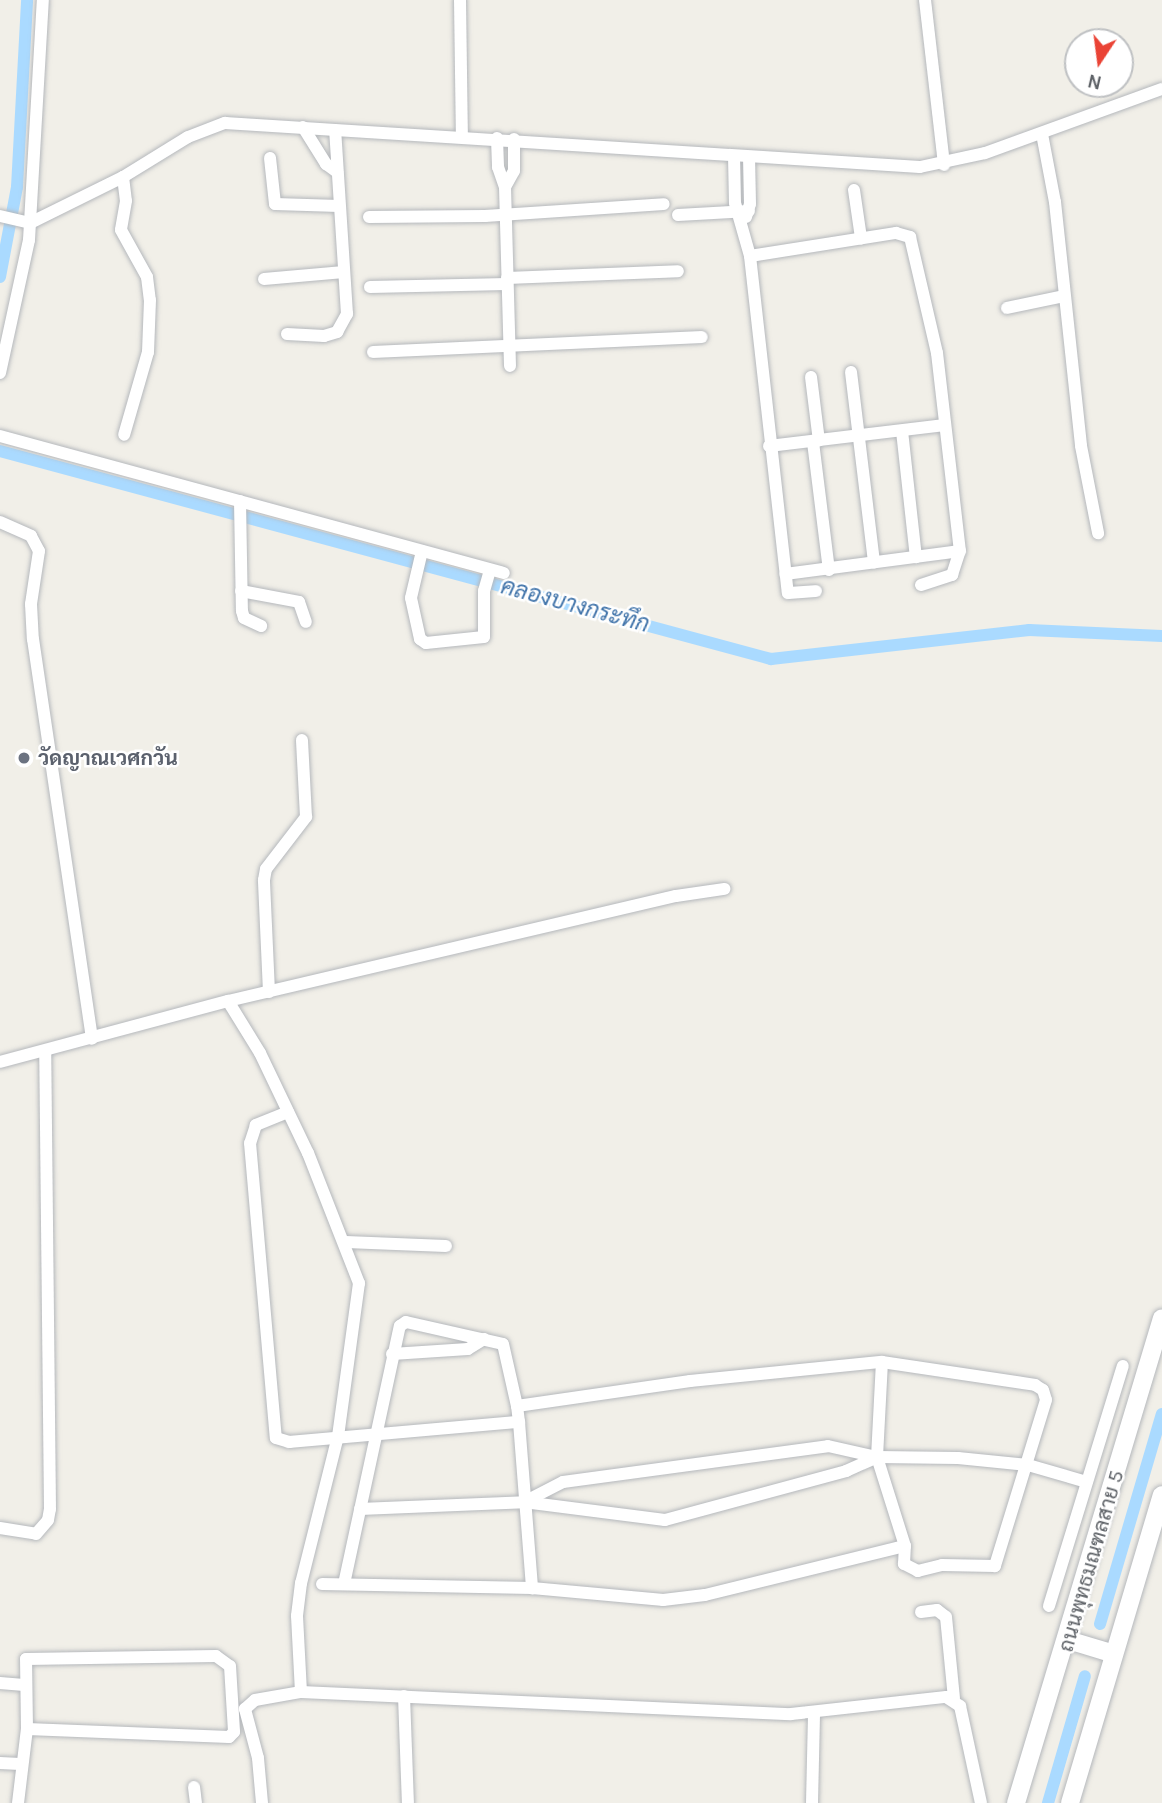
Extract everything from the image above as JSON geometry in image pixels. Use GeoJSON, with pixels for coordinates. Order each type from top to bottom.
{"type":"FeatureCollection","features":[{"type":"Feature","properties":{"kind":"main road","name":"ถนนพุทธมณฑลสาย 5"},"geometry":{"type":"LineString","coordinates":[[1016,1803],[1068,1640],[1162,1318]]}},
{"type":"Feature","properties":{"kind":"main road"},"geometry":{"type":"LineString","coordinates":[[1070,1803],[1162,1495]]}},
{"type":"Feature","properties":{"kind":"main road"},"geometry":{"type":"LineString","coordinates":[[1068,1640],[1114,1654]]}},
{"type":"Feature","properties":{"kind":"street"},"geometry":{"type":"LineString","coordinates":[[0,373],[24,222],[43,0]]}},
{"type":"Feature","properties":{"kind":"street"},"geometry":{"type":"LineString","coordinates":[[460,0],[462,136]]}},
{"type":"Feature","properties":{"kind":"street"},"geometry":{"type":"LineString","coordinates":[[925,0],[944,164]]}},
{"type":"Feature","properties":{"kind":"street"},"geometry":{"type":"LineString","coordinates":[[0,216],[24,222],[123,177],[188,138],[225,123],[514,139],[887,167],[944,164],[1042,134],[1162,89]]}},
{"type":"Feature","properties":{"kind":"street"},"geometry":{"type":"LineString","coordinates":[[303,127],[326,164],[337,172]]}},
{"type":"Feature","properties":{"kind":"street"},"geometry":{"type":"LineString","coordinates":[[287,334],[324,336],[337,332],[347,314],[335,130]]}},
{"type":"Feature","properties":{"kind":"street"},"geometry":{"type":"LineString","coordinates":[[1042,134],[1065,296],[1081,446],[1098,533]]}},
{"type":"Feature","properties":{"kind":"street"},"geometry":{"type":"LineString","coordinates":[[497,138],[498,167],[505,187],[510,366]]}},
{"type":"Feature","properties":{"kind":"street"},"geometry":{"type":"LineString","coordinates":[[505,187],[513,171],[514,139]]}},
{"type":"Feature","properties":{"kind":"street"},"geometry":{"type":"LineString","coordinates":[[734,156],[750,256],[769,446],[789,593],[816,592]]}},
{"type":"Feature","properties":{"kind":"street"},"geometry":{"type":"LineString","coordinates":[[743,214],[749,157]]}},
{"type":"Feature","properties":{"kind":"street"},"geometry":{"type":"LineString","coordinates":[[270,158],[275,204],[339,206]]}},
{"type":"Feature","properties":{"kind":"street"},"geometry":{"type":"LineString","coordinates":[[123,177],[126,201],[121,230],[147,277],[150,300],[148,352],[124,435]]}},
{"type":"Feature","properties":{"kind":"street"},"geometry":{"type":"LineString","coordinates":[[854,190],[861,238]]}},
{"type":"Feature","properties":{"kind":"street"},"geometry":{"type":"LineString","coordinates":[[369,217],[664,204]]}},
{"type":"Feature","properties":{"kind":"street"},"geometry":{"type":"LineString","coordinates":[[678,215],[743,214]]}},
{"type":"Feature","properties":{"kind":"street"},"geometry":{"type":"LineString","coordinates":[[750,256],[906,233],[914,243],[936,353],[960,551],[953,575],[921,585]]}},
{"type":"Feature","properties":{"kind":"street"},"geometry":{"type":"LineString","coordinates":[[370,286],[678,271]]}},
{"type":"Feature","properties":{"kind":"street"},"geometry":{"type":"LineString","coordinates":[[264,279],[345,272]]}},
{"type":"Feature","properties":{"kind":"street"},"geometry":{"type":"LineString","coordinates":[[1007,309],[1065,296]]}},
{"type":"Feature","properties":{"kind":"street"},"geometry":{"type":"LineString","coordinates":[[373,352],[702,337]]}},
{"type":"Feature","properties":{"kind":"street"},"geometry":{"type":"LineString","coordinates":[[851,372],[874,564]]}},
{"type":"Feature","properties":{"kind":"street"},"geometry":{"type":"LineString","coordinates":[[811,377],[830,570]]}},
{"type":"Feature","properties":{"kind":"street"},"geometry":{"type":"LineString","coordinates":[[769,446],[945,425]]}},
{"type":"Feature","properties":{"kind":"street"},"geometry":{"type":"LineString","coordinates":[[902,431],[916,557]]}},
{"type":"Feature","properties":{"kind":"street"},"geometry":{"type":"LineString","coordinates":[[0,436],[240,507],[490,572],[504,573]]}},
{"type":"Feature","properties":{"kind":"street"},"geometry":{"type":"LineString","coordinates":[[240,507],[244,618],[261,626]]}},
{"type":"Feature","properties":{"kind":"street"},"geometry":{"type":"LineString","coordinates":[[0,522],[31,536],[38,551],[32,604],[33,639],[92,1039]]}},
{"type":"Feature","properties":{"kind":"street"},"geometry":{"type":"LineString","coordinates":[[786,574],[960,551]]}},
{"type":"Feature","properties":{"kind":"street"},"geometry":{"type":"LineString","coordinates":[[422,553],[411,598],[416,627],[426,643],[484,637],[484,591],[490,572]]}},
{"type":"Feature","properties":{"kind":"street"},"geometry":{"type":"LineString","coordinates":[[241,591],[299,602],[306,622]]}},
{"type":"Feature","properties":{"kind":"street"},"geometry":{"type":"LineString","coordinates":[[269,992],[264,880],[266,869],[306,817],[302,740]]}},
{"type":"Feature","properties":{"kind":"street"},"geometry":{"type":"LineString","coordinates":[[0,1062],[228,1001],[676,895],[724,888]]}},
{"type":"Feature","properties":{"kind":"street"},"geometry":{"type":"LineString","coordinates":[[228,1001],[288,1112],[346,1241],[359,1283],[359,1303],[338,1436],[301,1583],[298,1616],[301,1692]]}},
{"type":"Feature","properties":{"kind":"street"},"geometry":{"type":"LineString","coordinates":[[0,1528],[36,1534],[48,1520],[50,1509],[45,1052]]}},
{"type":"Feature","properties":{"kind":"street"},"geometry":{"type":"LineString","coordinates":[[288,1112],[256,1125],[250,1143],[276,1438],[289,1442],[378,1431],[519,1422]]}},
{"type":"Feature","properties":{"kind":"street"},"geometry":{"type":"LineString","coordinates":[[346,1241],[446,1246]]}},
{"type":"Feature","properties":{"kind":"street"},"geometry":{"type":"LineString","coordinates":[[344,1584],[378,1431],[395,1336],[406,1322],[484,1339],[506,1347],[519,1422],[532,1588]]}},
{"type":"Feature","properties":{"kind":"street"},"geometry":{"type":"LineString","coordinates":[[392,1353],[468,1349],[484,1339]]}},
{"type":"Feature","properties":{"kind":"street"},"geometry":{"type":"LineString","coordinates":[[517,1406],[690,1381],[882,1362],[1043,1390],[1046,1400],[995,1566],[942,1564],[910,1570],[904,1564],[905,1546],[877,1457],[882,1362]]}},
{"type":"Feature","properties":{"kind":"street"},"geometry":{"type":"LineString","coordinates":[[1049,1606],[1123,1366]]}},
{"type":"Feature","properties":{"kind":"street"},"geometry":{"type":"LineString","coordinates":[[524,1502],[563,1482],[777,1452],[845,1446],[877,1457],[958,1458],[1024,1467],[1086,1486]]}},
{"type":"Feature","properties":{"kind":"street"},"geometry":{"type":"LineString","coordinates":[[360,1509],[524,1502],[665,1520],[846,1471],[877,1457]]}},
{"type":"Feature","properties":{"kind":"street"},"geometry":{"type":"LineString","coordinates":[[1068,1543],[1094,1552]]}},
{"type":"Feature","properties":{"kind":"street"},"geometry":{"type":"LineString","coordinates":[[322,1584],[532,1588],[663,1600],[687,1598],[905,1546]]}},
{"type":"Feature","properties":{"kind":"street"},"geometry":{"type":"LineString","coordinates":[[921,1612],[937,1610],[946,1617],[954,1699],[960,1706],[981,1803]]}},
{"type":"Feature","properties":{"kind":"street"},"geometry":{"type":"LineString","coordinates":[[18,1803],[20,1764],[27,1729],[24,1685],[26,1659],[216,1656],[229,1666],[234,1732],[229,1737],[27,1729]]}},
{"type":"Feature","properties":{"kind":"street"},"geometry":{"type":"LineString","coordinates":[[0,1683],[24,1685]]}},
{"type":"Feature","properties":{"kind":"street"},"geometry":{"type":"LineString","coordinates":[[262,1803],[258,1758],[245,1709],[255,1700],[301,1692],[814,1712],[954,1699]]}},
{"type":"Feature","properties":{"kind":"street"},"geometry":{"type":"LineString","coordinates":[[404,1696],[408,1803]]}},
{"type":"Feature","properties":{"kind":"street"},"geometry":{"type":"LineString","coordinates":[[812,1803],[814,1712]]}},
{"type":"Feature","properties":{"kind":"street"},"geometry":{"type":"LineString","coordinates":[[0,1763],[20,1764]]}},
{"type":"Feature","properties":{"kind":"street"},"geometry":{"type":"LineString","coordinates":[[194,1787],[196,1803]]}},
{"type":"Feature","properties":{"kind":"waterway"},"geometry":{"type":"LineString","coordinates":[[0,277],[17,187],[27,0]]}},
{"type":"Feature","properties":{"kind":"waterway","name":"คลองบางกระทึก"},"geometry":{"type":"LineString","coordinates":[[0,451],[771,659],[1029,630],[1162,636]]}},
{"type":"Feature","properties":{"kind":"waterway"},"geometry":{"type":"LineString","coordinates":[[1100,1624],[1162,1414]]}},
{"type":"Feature","properties":{"kind":"waterway"},"geometry":{"type":"LineString","coordinates":[[1048,1803],[1085,1676]]}},
{"type":"Feature","properties":{"kind":"place","name":"วัดญาณเวศกวัน"},"geometry":{"type":"Point","coordinates":[24,758]}}]}
